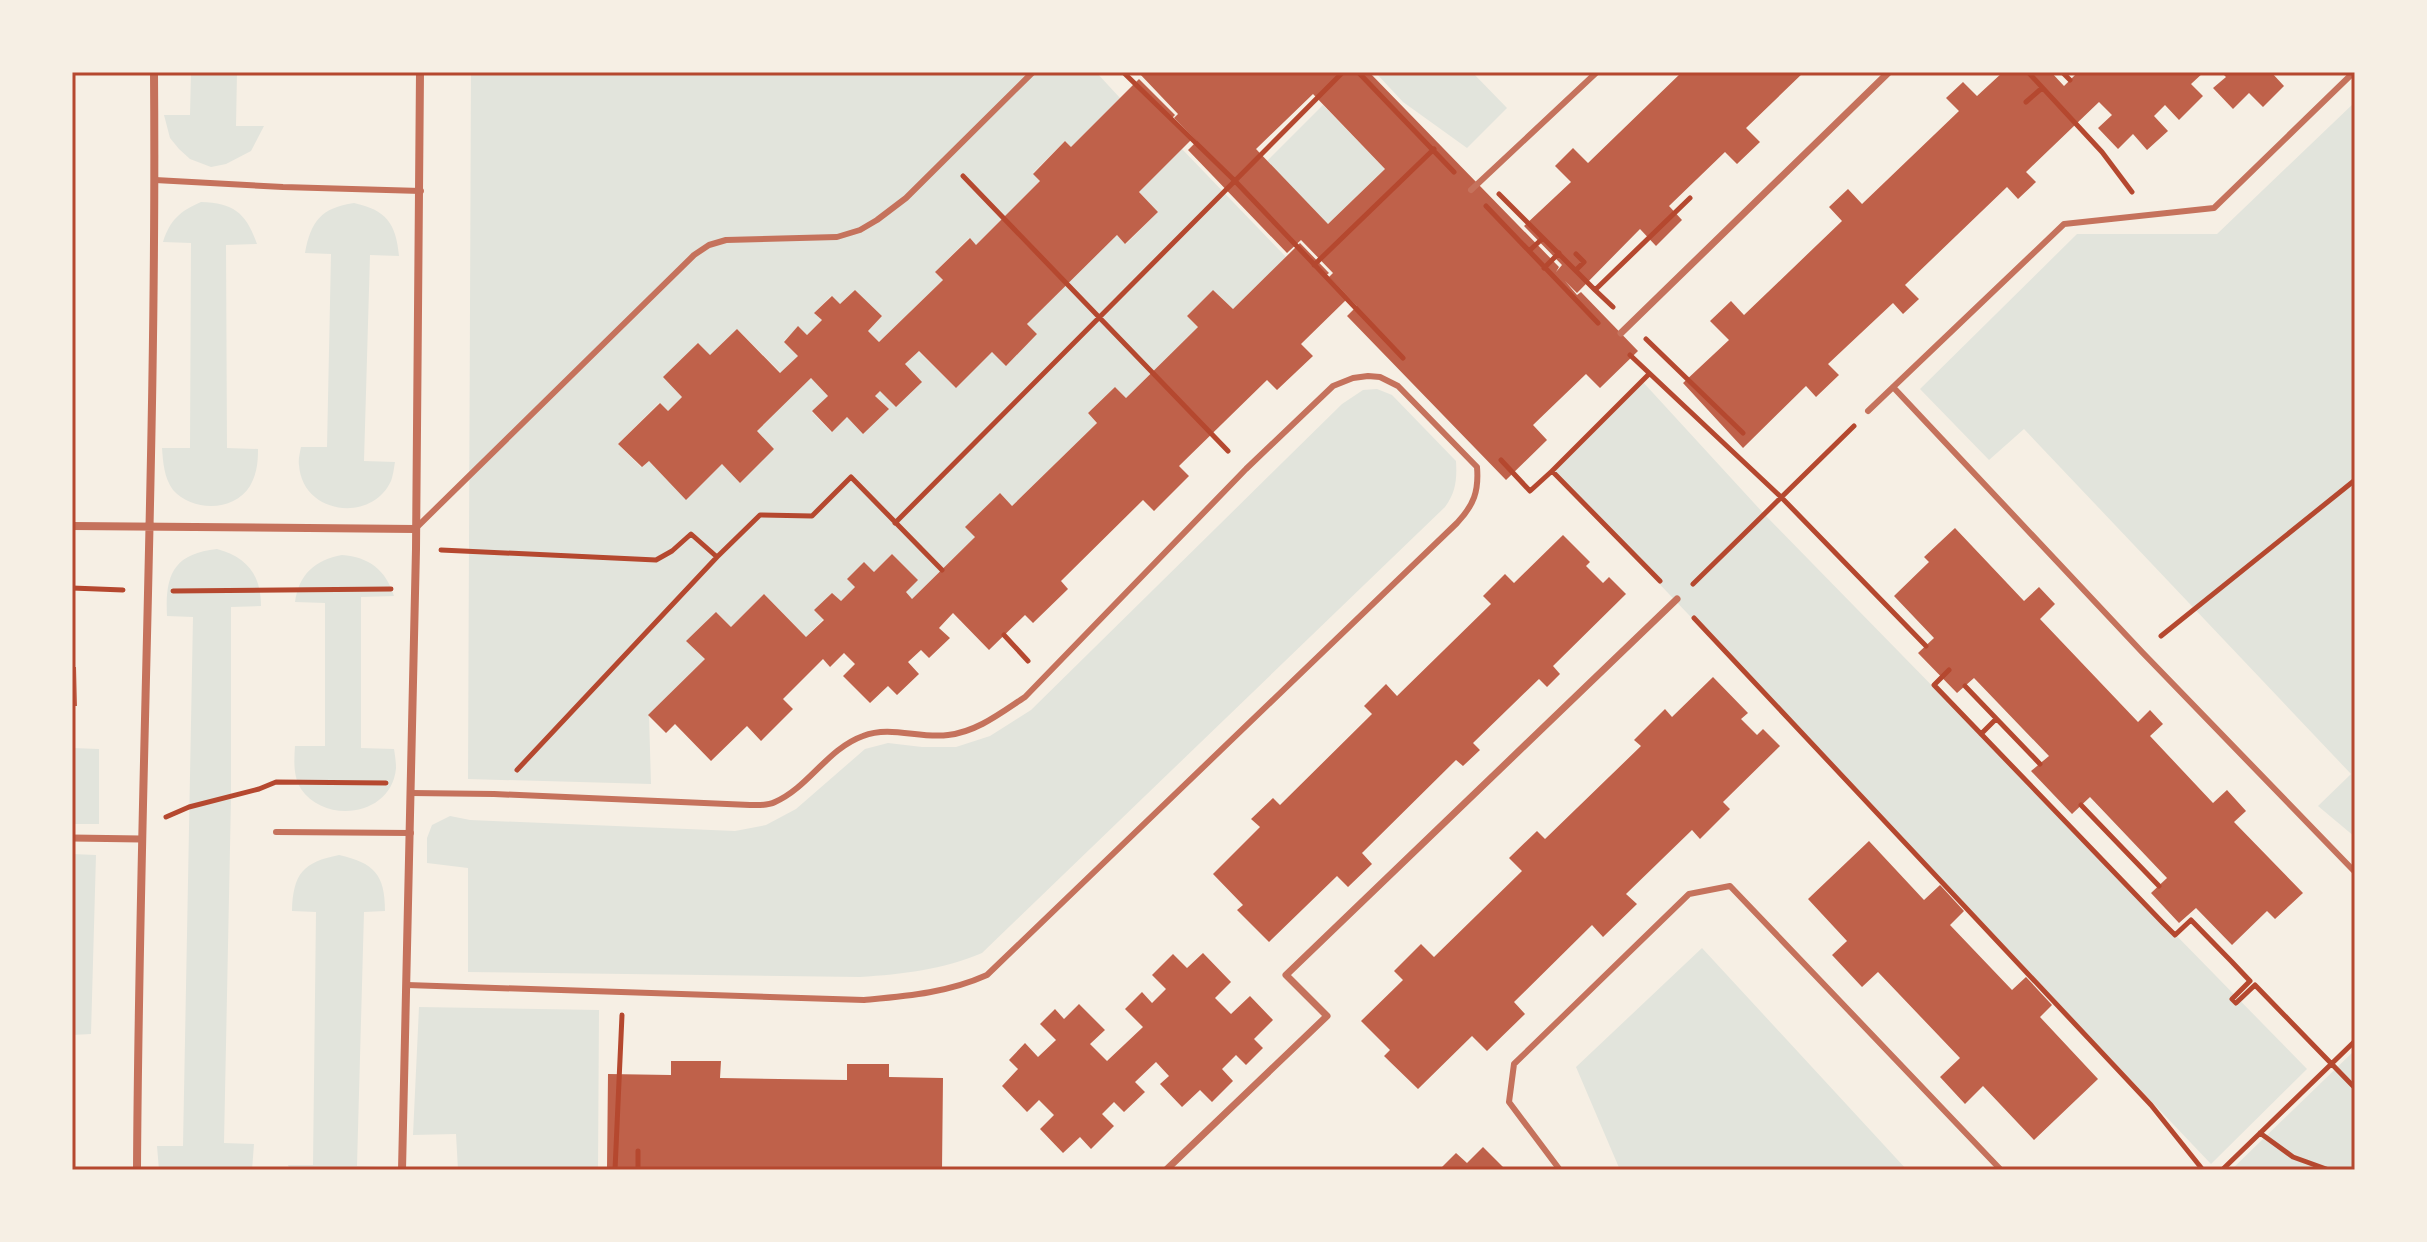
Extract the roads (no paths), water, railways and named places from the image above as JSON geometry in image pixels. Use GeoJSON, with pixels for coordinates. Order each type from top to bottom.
{"type":"FeatureCollection","features":[{"type":"Feature","properties":{"kind":"street"},"geometry":{"type":"LineString","coordinates":[[137,1170],[141,839],[149,591],[154,72]]}},
{"type":"Feature","properties":{"kind":"street"},"geometry":{"type":"LineString","coordinates":[[402,1170],[416,549],[420,72]]}},
{"type":"Feature","properties":{"kind":"street"},"geometry":{"type":"LineString","coordinates":[[1621,333],[1889,72]]}},
{"type":"Feature","properties":{"kind":"street"},"geometry":{"type":"LineString","coordinates":[[72,526],[415,529]]}},
{"type":"Feature","properties":{"kind":"street"},"geometry":{"type":"LineString","coordinates":[[1166,1170],[1327,1016],[1286,975],[1677,599]]}},
{"type":"Feature","properties":{"kind":"street"},"geometry":{"type":"LineString","coordinates":[[72,838],[141,839]]}},
{"type":"Feature","properties":{"kind":"lane"},"geometry":{"type":"LineString","coordinates":[[415,529],[694,255],[709,245],[726,240],[837,237],[860,230],[906,198],[1033,72]]}},
{"type":"Feature","properties":{"kind":"lane"},"geometry":{"type":"LineString","coordinates":[[1471,190],[1597,72]]}},
{"type":"Feature","properties":{"kind":"lane"},"geometry":{"type":"LineString","coordinates":[[1868,411],[2064,224],[2214,208],[2354,72]]}},
{"type":"Feature","properties":{"kind":"lane"},"geometry":{"type":"LineString","coordinates":[[155,180],[421,191]]}},
{"type":"Feature","properties":{"kind":"lane"},"geometry":{"type":"LineString","coordinates":[[407,985],[864,1000],[922,995],[961,987],[987,975],[1457,523],[1474,502],[1479,485],[1477,467],[1398,386],[1380,377],[1353,378],[1333,386],[1246,469],[1025,697],[985,723],[950,735],[882,731],[860,737],[839,748],[789,794],[772,804],[411,788]]}},
{"type":"Feature","properties":{"kind":"lane"},"geometry":{"type":"LineString","coordinates":[[1893,387],[2142,652],[2355,872]]}},
{"type":"Feature","properties":{"kind":"lane"},"geometry":{"type":"LineString","coordinates":[[276,832],[411,833]]}},
{"type":"Feature","properties":{"kind":"lane"},"geometry":{"type":"LineString","coordinates":[[1560,1170],[1509,1102],[1514,1064],[1689,894],[1730,886],[1998,1169]]}}]}
